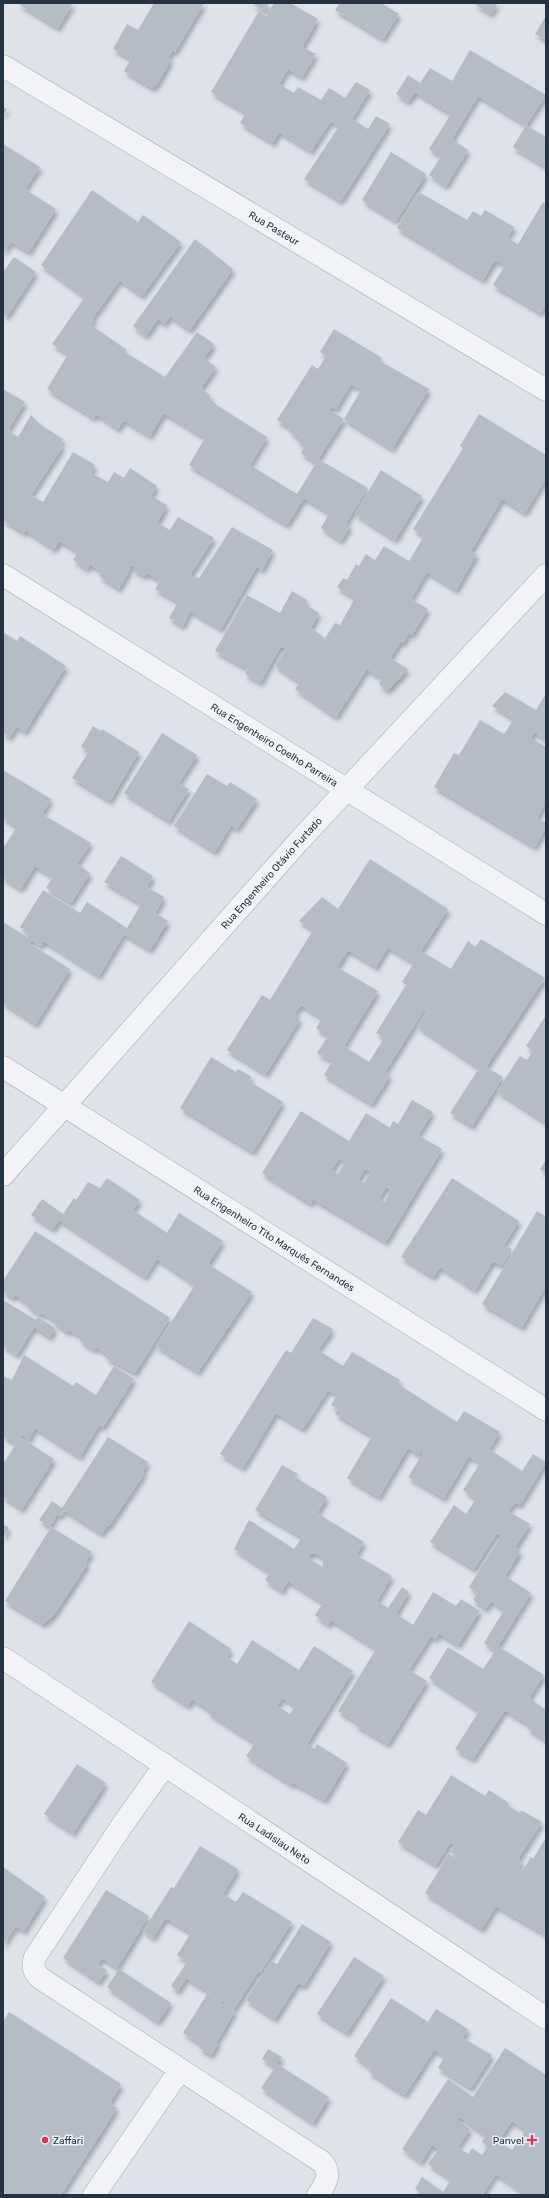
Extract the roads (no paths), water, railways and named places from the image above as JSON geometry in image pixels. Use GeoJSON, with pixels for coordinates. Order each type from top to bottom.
{"type":"FeatureCollection","features":[{"type":"Feature","properties":{"kind":"street","name":"Rua Pasteur"},"geometry":{"type":"LineString","coordinates":[[3,66],[546,390]]}},
{"type":"Feature","properties":{"kind":"street","name":"Rua Engenheiro Coelho Parreira"},"geometry":{"type":"LineString","coordinates":[[3,575],[546,914]]}},
{"type":"Feature","properties":{"kind":"street","name":"Rua Engenheiro Otávio Furtado"},"geometry":{"type":"LineString","coordinates":[[3,1175],[346,790],[546,575]]}},
{"type":"Feature","properties":{"kind":"street","name":"Rua Engenheiro Tito Marquês Fernandes"},"geometry":{"type":"LineString","coordinates":[[3,1067],[546,1410]]}},
{"type":"Feature","properties":{"kind":"street","name":"Rua Ladislau Neto"},"geometry":{"type":"LineString","coordinates":[[3,1658],[546,2018]]}},
{"type":"Feature","properties":{"kind":"street"},"geometry":{"type":"LineString","coordinates":[[165,1765],[35,1957],[33,1964],[34,1972],[40,1978],[322,2162],[327,2168],[328,2175],[318,2195]]}},
{"type":"Feature","properties":{"kind":"street"},"geometry":{"type":"LineString","coordinates":[[94,2195],[180,2070]]}},
{"type":"Feature","properties":{"kind":"place","name":"Zaffari"},"geometry":{"type":"Point","coordinates":[45,2140]}},
{"type":"Feature","properties":{"kind":"place","name":"Panvel"},"geometry":{"type":"Point","coordinates":[532,2140]}}]}
